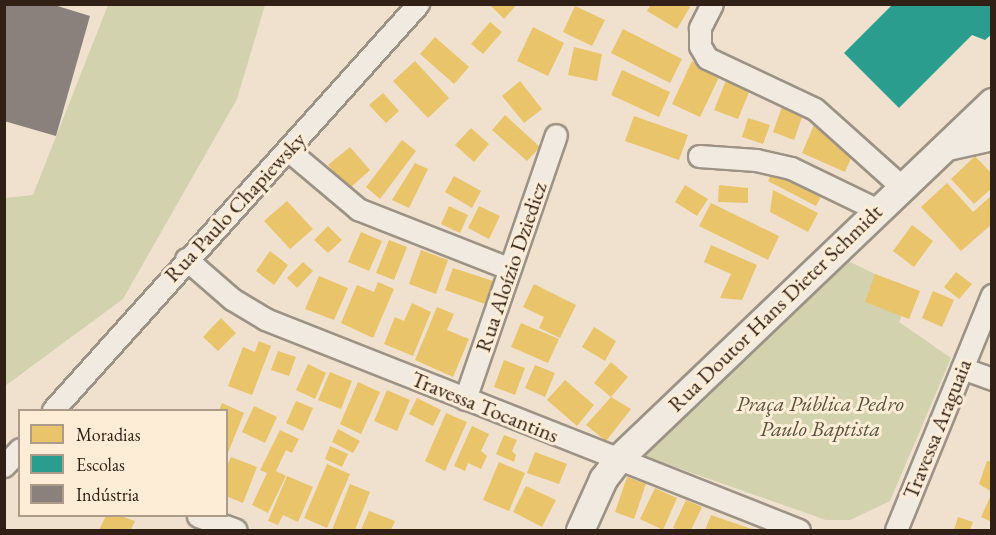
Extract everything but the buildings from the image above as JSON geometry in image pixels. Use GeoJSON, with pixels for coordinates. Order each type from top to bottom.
{"type":"FeatureCollection","features":[{"type":"Feature","properties":{"kind":"street","name":"Rua Paulo Chapiewsky"},"geometry":{"type":"LineString","coordinates":[[55,409],[186,259],[288,150],[418,4]]}},
{"type":"Feature","properties":{"kind":"street"},"geometry":{"type":"LineString","coordinates":[[712,4],[700,28],[700,46],[707,58],[815,109],[903,186]]}},
{"type":"Feature","properties":{"kind":"street","name":"Rua Doutor Hans Dieter Schmidt"},"geometry":{"type":"LineString","coordinates":[[580,531],[603,479],[618,459],[992,102]]}},
{"type":"Feature","properties":{"kind":"street","name":"Rua Aloízio Dziedicz"},"geometry":{"type":"LineString","coordinates":[[465,399],[556,135]]}},
{"type":"Feature","properties":{"kind":"street"},"geometry":{"type":"LineString","coordinates":[[944,148],[992,136]]}},
{"type":"Feature","properties":{"kind":"street"},"geometry":{"type":"LineString","coordinates":[[288,150],[358,209],[510,269]]}},
{"type":"Feature","properties":{"kind":"street"},"geometry":{"type":"LineString","coordinates":[[699,156],[756,160],[791,168],[878,210]]}},
{"type":"Feature","properties":{"kind":"street","name":"Travessa Tocantins"},"geometry":{"type":"LineString","coordinates":[[186,259],[232,299],[265,319],[799,531]]}},
{"type":"Feature","properties":{"kind":"street","name":"Travessa Araguaia"},"geometry":{"type":"LineString","coordinates":[[896,531],[992,295]]}},
{"type":"Feature","properties":{"kind":"street"},"geometry":{"type":"LineString","coordinates":[[962,368],[992,380]]}},
{"type":"Feature","properties":{"kind":"street"},"geometry":{"type":"LineString","coordinates":[[4,466],[18,451]]}},
{"type":"Feature","properties":{"kind":"street"},"geometry":{"type":"LineString","coordinates":[[201,517],[236,531]]}},
{"type":"Feature","properties":{"kind":"green space"},"geometry":{"type":"Polygon","coordinates":[[[108,5],[265,5],[237,99],[123,299],[5,386],[5,198],[33,195],[108,5]]]}},
{"type":"Feature","properties":{"kind":"green space","name":"Praça Pública Pedro Paulo Baptista"},"geometry":{"type":"Polygon","coordinates":[[[844,259],[912,292],[899,322],[951,358],[890,501],[850,520],[826,520],[641,455],[844,259]]]}}]}
